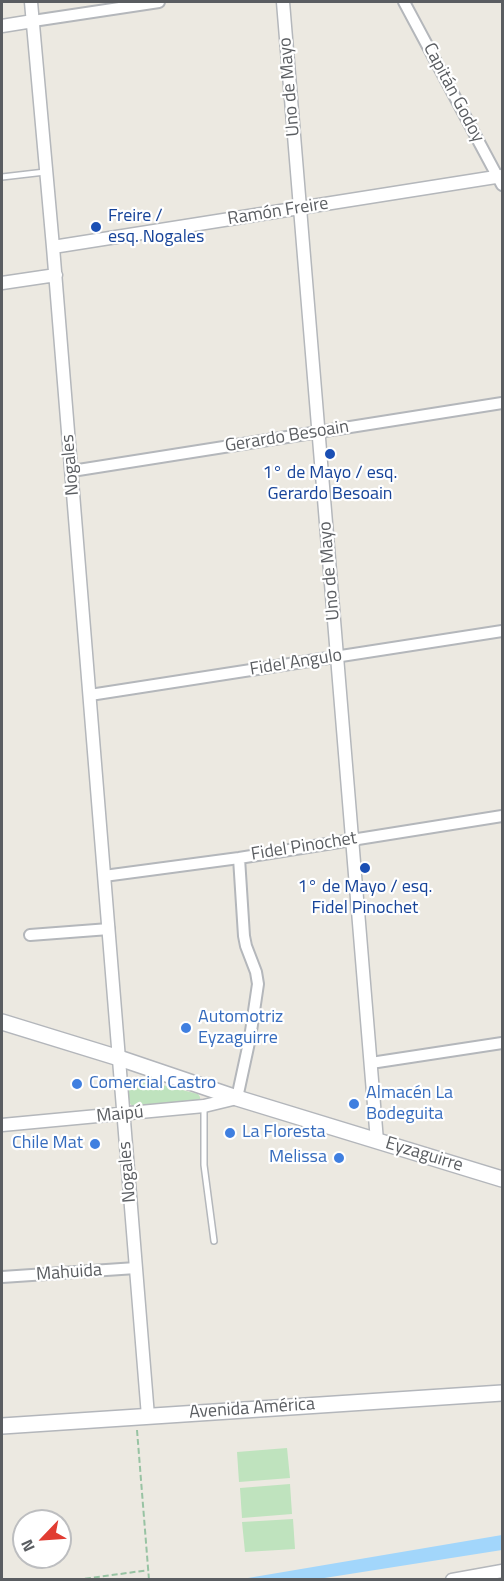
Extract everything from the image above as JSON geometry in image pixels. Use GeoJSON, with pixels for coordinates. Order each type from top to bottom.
{"type":"FeatureCollection","features":[{"type":"Feature","properties":{"kind":"main road","name":"Eyzaguirre"},"geometry":{"type":"LineString","coordinates":[[2,1022],[237,1098],[502,1179]]}},
{"type":"Feature","properties":{"kind":"main road","name":"Avenida América"},"geometry":{"type":"LineString","coordinates":[[2,1426],[502,1393]]}},
{"type":"Feature","properties":{"kind":"street","name":"Nogales"},"geometry":{"type":"LineString","coordinates":[[31,2],[56,275],[124,1114],[136,1268],[142,1416]]}},
{"type":"Feature","properties":{"kind":"street"},"geometry":{"type":"LineString","coordinates":[[2,26],[159,2]]}},
{"type":"Feature","properties":{"kind":"street","name":"Uno de Mayo"},"geometry":{"type":"LineString","coordinates":[[283,2],[377,1140]]}},
{"type":"Feature","properties":{"kind":"street","name":"Capitán Godoy"},"geometry":{"type":"LineString","coordinates":[[404,2],[501,179]]}},
{"type":"Feature","properties":{"kind":"street","name":"Ramón Freire"},"geometry":{"type":"LineString","coordinates":[[53,247],[501,179]]}},
{"type":"Feature","properties":{"kind":"street"},"geometry":{"type":"LineString","coordinates":[[2,283],[56,275]]}},
{"type":"Feature","properties":{"kind":"street","name":"Gerardo Besoain"},"geometry":{"type":"LineString","coordinates":[[72,471],[502,403]]}},
{"type":"Feature","properties":{"kind":"street","name":"Fidel Angulo"},"geometry":{"type":"LineString","coordinates":[[90,695],[502,631]]}},
{"type":"Feature","properties":{"kind":"street","name":"Fidel Pinochet"},"geometry":{"type":"LineString","coordinates":[[104,876],[239,858],[502,816]]}},
{"type":"Feature","properties":{"kind":"street"},"geometry":{"type":"LineString","coordinates":[[237,1098],[250,1038],[258,984],[244,936],[239,858]]}},
{"type":"Feature","properties":{"kind":"street"},"geometry":{"type":"LineString","coordinates":[[30,935],[109,929]]}},
{"type":"Feature","properties":{"kind":"street"},"geometry":{"type":"LineString","coordinates":[[371,1063],[502,1043]]}},
{"type":"Feature","properties":{"kind":"street","name":"Maipú"},"geometry":{"type":"LineString","coordinates":[[2,1125],[204,1106],[237,1098]]}},
{"type":"Feature","properties":{"kind":"street","name":"Mahuida"},"geometry":{"type":"LineString","coordinates":[[2,1277],[136,1268]]}},
{"type":"Feature","properties":{"kind":"street"},"geometry":{"type":"LineString","coordinates":[[452,1580],[502,1571]]}},
{"type":"Feature","properties":{"kind":"lane"},"geometry":{"type":"LineString","coordinates":[[2,177],[46,171]]}},
{"type":"Feature","properties":{"kind":"lane"},"geometry":{"type":"LineString","coordinates":[[204,1106],[204,1165],[214,1241]]}},
{"type":"Feature","properties":{"kind":"path"},"geometry":{"type":"LineString","coordinates":[[142,1416],[149,1580]]}},
{"type":"Feature","properties":{"kind":"path"},"geometry":{"type":"LineString","coordinates":[[76,1580],[149,1570]]}},
{"type":"Feature","properties":{"kind":"green space"},"geometry":{"type":"Polygon","coordinates":[[[135,1078],[198,1094],[200,1101],[133,1107],[129,1101],[127,1089],[130,1079],[135,1078]]]}},
{"type":"Feature","properties":{"kind":"green space"},"geometry":{"type":"Polygon","coordinates":[[[287,1448],[290,1478],[239,1482],[237,1452],[287,1448]]]}},
{"type":"Feature","properties":{"kind":"green space"},"geometry":{"type":"Polygon","coordinates":[[[290,1484],[292,1514],[242,1518],[240,1488],[290,1484]]]}},
{"type":"Feature","properties":{"kind":"green space"},"geometry":{"type":"Polygon","coordinates":[[[293,1519],[295,1549],[245,1552],[242,1522],[293,1519]]]}},
{"type":"Feature","properties":{"kind":"water"},"geometry":{"type":"Polygon","coordinates":[[[502,1535],[502,1550],[318,1579],[242,1579],[502,1535]]]}},
{"type":"Feature","properties":{"kind":"place","name":"Freire / esq. Nogales"},"geometry":{"type":"Point","coordinates":[96,227]}},
{"type":"Feature","properties":{"kind":"place","name":"1° de Mayo / esq. Gerardo Besoain"},"geometry":{"type":"Point","coordinates":[330,454]}},
{"type":"Feature","properties":{"kind":"place","name":"1° de Mayo / esq. Fidel Pinochet"},"geometry":{"type":"Point","coordinates":[365,868]}},
{"type":"Feature","properties":{"kind":"place","name":"Automotriz Eyzaguirre"},"geometry":{"type":"Point","coordinates":[186,1028]}},
{"type":"Feature","properties":{"kind":"place","name":"Comercial Castro"},"geometry":{"type":"Point","coordinates":[77,1084]}},
{"type":"Feature","properties":{"kind":"place","name":"Almacén La Bodeguita"},"geometry":{"type":"Point","coordinates":[354,1104]}},
{"type":"Feature","properties":{"kind":"place","name":"La Floresta"},"geometry":{"type":"Point","coordinates":[230,1133]}},
{"type":"Feature","properties":{"kind":"place","name":"Chile Mat"},"geometry":{"type":"Point","coordinates":[95,1144]}},
{"type":"Feature","properties":{"kind":"place","name":"Melissa"},"geometry":{"type":"Point","coordinates":[339,1158]}}]}
